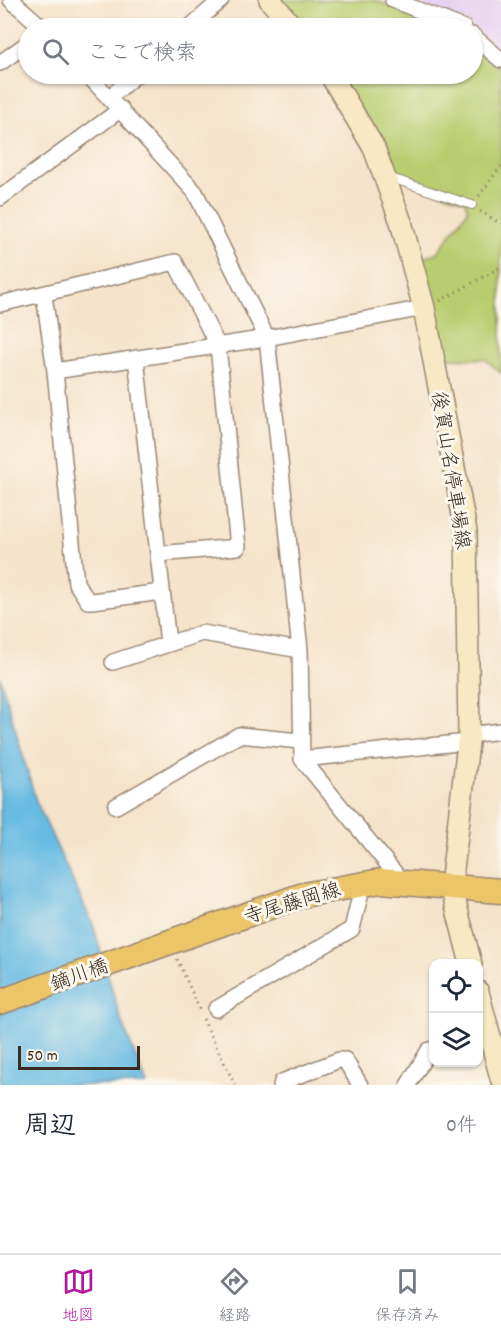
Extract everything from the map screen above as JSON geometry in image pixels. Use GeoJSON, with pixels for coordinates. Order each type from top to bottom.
{"type":"FeatureCollection","features":[{"type":"Feature","properties":{"kind":"main road"},"geometry":{"type":"LineString","coordinates":[[270,0],[285,18]]}},
{"type":"Feature","properties":{"kind":"main road","name":"後賀山名停車場線"},"geometry":{"type":"LineString","coordinates":[[336,84],[374,148],[401,222],[424,308],[466,531],[468,738],[451,886]]}},
{"type":"Feature","properties":{"kind":"main road","name":"寺尾藤岡線"},"geometry":{"type":"LineString","coordinates":[[159,946],[303,895],[358,884],[381,881],[501,891]]}},
{"type":"Feature","properties":{"kind":"main road"},"geometry":{"type":"LineString","coordinates":[[451,886],[470,959]]}},
{"type":"Feature","properties":{"kind":"main road","name":"鏑川橋"},"geometry":{"type":"LineString","coordinates":[[0,1002],[159,946]]}},
{"type":"Feature","properties":{"kind":"main road"},"geometry":{"type":"LineString","coordinates":[[483,1029],[501,1078]]}},
{"type":"Feature","properties":{"kind":"street"},"geometry":{"type":"LineString","coordinates":[[11,0],[32,18]]}},
{"type":"Feature","properties":{"kind":"street"},"geometry":{"type":"LineString","coordinates":[[200,18],[221,0]]}},
{"type":"Feature","properties":{"kind":"street"},"geometry":{"type":"LineString","coordinates":[[393,0],[439,18]]}},
{"type":"Feature","properties":{"kind":"street"},"geometry":{"type":"LineString","coordinates":[[483,44],[501,60]]}},
{"type":"Feature","properties":{"kind":"street"},"geometry":{"type":"LineString","coordinates":[[0,63],[18,51]]}},
{"type":"Feature","properties":{"kind":"street"},"geometry":{"type":"LineString","coordinates":[[97,84],[195,192],[267,338],[300,650],[302,759],[403,884]]}},
{"type":"Feature","properties":{"kind":"street"},"geometry":{"type":"LineString","coordinates":[[0,198],[115,103],[129,84]]}},
{"type":"Feature","properties":{"kind":"street"},"geometry":{"type":"LineString","coordinates":[[0,304],[44,296],[175,262],[218,346],[238,547],[158,554]]}},
{"type":"Feature","properties":{"kind":"street"},"geometry":{"type":"LineString","coordinates":[[44,296],[56,371],[76,583],[88,601],[162,592]]}},
{"type":"Feature","properties":{"kind":"street"},"geometry":{"type":"LineString","coordinates":[[56,371],[267,338],[424,308]]}},
{"type":"Feature","properties":{"kind":"street"},"geometry":{"type":"LineString","coordinates":[[136,358],[168,643]]}},
{"type":"Feature","properties":{"kind":"street"},"geometry":{"type":"LineString","coordinates":[[113,662],[202,633],[300,650]]}},
{"type":"Feature","properties":{"kind":"street"},"geometry":{"type":"LineString","coordinates":[[302,759],[468,738],[501,730]]}},
{"type":"Feature","properties":{"kind":"street"},"geometry":{"type":"LineString","coordinates":[[116,806],[239,735],[300,741]]}},
{"type":"Feature","properties":{"kind":"street"},"geometry":{"type":"LineString","coordinates":[[216,1009],[352,929],[360,896],[358,884]]}},
{"type":"Feature","properties":{"kind":"street"},"geometry":{"type":"LineString","coordinates":[[408,1085],[429,1050]]}},
{"type":"Feature","properties":{"kind":"street"},"geometry":{"type":"LineString","coordinates":[[281,1085],[282,1082],[339,1060],[345,1060],[360,1085]]}},
{"type":"Feature","properties":{"kind":"lane"},"geometry":{"type":"LineString","coordinates":[[384,176],[472,205]]}},
{"type":"Feature","properties":{"kind":"path"},"geometry":{"type":"LineString","coordinates":[[501,166],[472,205],[501,224]]}},
{"type":"Feature","properties":{"kind":"path"},"geometry":{"type":"LineString","coordinates":[[424,308],[501,267]]}},
{"type":"Feature","properties":{"kind":"shaded area"},"geometry":{"type":"Polygon","coordinates":[[[408,0],[501,0],[501,52],[483,36],[483,18],[457,18],[408,0]]]}},
{"type":"Feature","properties":{"kind":"green space"},"geometry":{"type":"Polygon","coordinates":[[[279,0],[374,0],[422,18],[296,18],[279,0]]]}},
{"type":"Feature","properties":{"kind":"green space"},"geometry":{"type":"Polygon","coordinates":[[[483,52],[501,68],[501,373],[485,359],[443,358],[421,259],[438,252],[468,210],[465,201],[395,175],[345,84],[483,84],[483,52]]]}},
{"type":"Feature","properties":{"kind":"water"},"geometry":{"type":"Polygon","coordinates":[[[0,677],[36,801],[93,925],[121,1020],[147,1085],[0,1085],[0,677]]]}}]}
